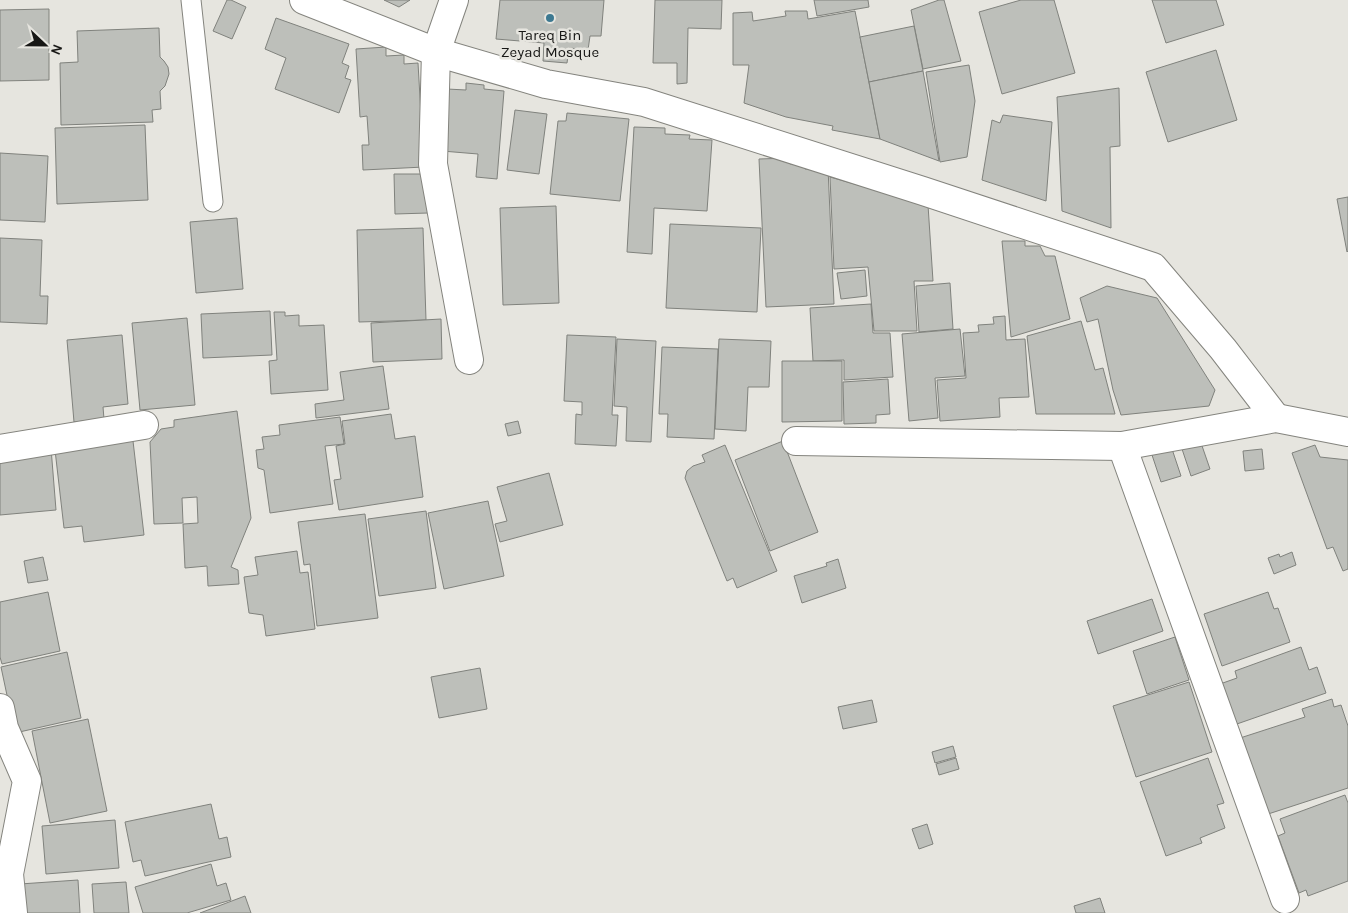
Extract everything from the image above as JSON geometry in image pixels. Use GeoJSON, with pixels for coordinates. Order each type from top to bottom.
{"type":"FeatureCollection","features":[{"type":"Feature","properties":{"kind":"street"},"geometry":{"type":"LineString","coordinates":[[304,0],[436,52],[546,84],[644,102],[1153,267],[1222,349],[1276,418]]}},
{"type":"Feature","properties":{"kind":"street"},"geometry":{"type":"LineString","coordinates":[[454,0],[436,52],[433,164],[469,360]]}},
{"type":"Feature","properties":{"kind":"street"},"geometry":{"type":"LineString","coordinates":[[796,441],[1122,446],[1276,418],[1348,432]]}},
{"type":"Feature","properties":{"kind":"street"},"geometry":{"type":"LineString","coordinates":[[0,448],[144,425]]}},
{"type":"Feature","properties":{"kind":"street"},"geometry":{"type":"LineString","coordinates":[[1122,446],[1285,898]]}},
{"type":"Feature","properties":{"kind":"street"},"geometry":{"type":"LineString","coordinates":[[0,708],[4,728],[27,781],[9,874],[13,913]]}},
{"type":"Feature","properties":{"kind":"lane"},"geometry":{"type":"LineString","coordinates":[[191,0],[212,202]]}},
{"type":"Feature","properties":{"kind":"building"},"geometry":{"type":"Polygon","coordinates":[[[227,0],[246,7],[232,39],[213,31],[227,0]]]}},
{"type":"Feature","properties":{"kind":"building"},"geometry":{"type":"Polygon","coordinates":[[[384,0],[410,0],[399,7],[384,0]]]}},
{"type":"Feature","properties":{"kind":"building","name":"Tareq Bin Zeyad Mosque"},"geometry":{"type":"Polygon","coordinates":[[[500,0],[604,0],[601,36],[590,36],[588,50],[569,48],[567,63],[543,61],[544,43],[496,39],[500,0]]]}},
{"type":"Feature","properties":{"kind":"building"},"geometry":{"type":"Polygon","coordinates":[[[655,0],[722,0],[721,29],[688,28],[687,83],[677,84],[677,63],[653,63],[655,0]]]}},
{"type":"Feature","properties":{"kind":"building"},"geometry":{"type":"Polygon","coordinates":[[[814,0],[868,0],[869,7],[817,16],[814,0]]]}},
{"type":"Feature","properties":{"kind":"building"},"geometry":{"type":"Polygon","coordinates":[[[944,0],[961,61],[923,69],[911,10],[944,0]]]}},
{"type":"Feature","properties":{"kind":"building"},"geometry":{"type":"Polygon","coordinates":[[[1021,0],[1054,0],[1075,73],[1002,94],[979,12],[1021,0]]]}},
{"type":"Feature","properties":{"kind":"building"},"geometry":{"type":"Polygon","coordinates":[[[1152,0],[1216,0],[1224,25],[1166,43],[1152,0]]]}},
{"type":"Feature","properties":{"kind":"building"},"geometry":{"type":"Polygon","coordinates":[[[49,9],[49,80],[0,81],[0,10],[49,9]]]}},
{"type":"Feature","properties":{"kind":"building"},"geometry":{"type":"Polygon","coordinates":[[[785,11],[807,11],[808,19],[855,11],[880,139],[832,130],[833,126],[786,117],[744,103],[749,65],[733,65],[733,13],[752,12],[753,21],[786,16],[785,11]]]}},
{"type":"Feature","properties":{"kind":"building"},"geometry":{"type":"Polygon","coordinates":[[[276,18],[349,44],[342,63],[349,66],[345,78],[351,80],[339,113],[275,89],[286,58],[265,49],[276,18]]]}},
{"type":"Feature","properties":{"kind":"building"},"geometry":{"type":"Polygon","coordinates":[[[914,26],[923,71],[869,82],[860,37],[914,26]]]}},
{"type":"Feature","properties":{"kind":"building"},"geometry":{"type":"Polygon","coordinates":[[[159,28],[160,57],[168,67],[169,74],[165,86],[160,91],[161,109],[152,110],[153,122],[61,125],[60,63],[78,62],[77,31],[159,28]]]}},
{"type":"Feature","properties":{"kind":"building"},"geometry":{"type":"Polygon","coordinates":[[[386,47],[386,56],[404,55],[404,64],[418,63],[424,167],[363,170],[362,145],[369,145],[367,116],[360,117],[356,49],[386,47]]]}},
{"type":"Feature","properties":{"kind":"building"},"geometry":{"type":"Polygon","coordinates":[[[1216,50],[1237,120],[1168,142],[1146,72],[1216,50]]]}},
{"type":"Feature","properties":{"kind":"building"},"geometry":{"type":"Polygon","coordinates":[[[969,65],[975,101],[967,157],[940,162],[926,72],[969,65]]]}},
{"type":"Feature","properties":{"kind":"building"},"geometry":{"type":"Polygon","coordinates":[[[923,71],[939,161],[880,139],[869,82],[923,71]]]}},
{"type":"Feature","properties":{"kind":"building"},"geometry":{"type":"Polygon","coordinates":[[[466,83],[484,85],[484,89],[504,91],[497,179],[476,177],[478,154],[442,151],[447,89],[466,90],[466,83]]]}},
{"type":"Feature","properties":{"kind":"building"},"geometry":{"type":"Polygon","coordinates":[[[1119,88],[1120,146],[1110,147],[1111,228],[1062,211],[1057,97],[1119,88]]]}},
{"type":"Feature","properties":{"kind":"building"},"geometry":{"type":"Polygon","coordinates":[[[515,110],[547,114],[539,174],[507,170],[515,110]]]}},
{"type":"Feature","properties":{"kind":"building"},"geometry":{"type":"Polygon","coordinates":[[[567,113],[629,119],[620,201],[550,194],[558,121],[566,121],[567,113]]]}},
{"type":"Feature","properties":{"kind":"building"},"geometry":{"type":"Polygon","coordinates":[[[1003,115],[1052,122],[1046,201],[982,180],[992,120],[1000,123],[1003,115]]]}},
{"type":"Feature","properties":{"kind":"building"},"geometry":{"type":"Polygon","coordinates":[[[145,125],[148,200],[57,204],[55,128],[145,125]]]}},
{"type":"Feature","properties":{"kind":"building"},"geometry":{"type":"Polygon","coordinates":[[[634,127],[665,128],[665,134],[690,135],[689,139],[712,140],[707,211],[654,208],[652,254],[627,252],[634,127]]]}},
{"type":"Feature","properties":{"kind":"building"},"geometry":{"type":"Polygon","coordinates":[[[0,153],[48,156],[45,222],[0,220],[0,153]]]}},
{"type":"Feature","properties":{"kind":"building"},"geometry":{"type":"Polygon","coordinates":[[[790,158],[790,164],[805,163],[805,169],[828,168],[834,304],[766,307],[759,159],[790,158]]]}},
{"type":"Feature","properties":{"kind":"building"},"geometry":{"type":"Polygon","coordinates":[[[394,174],[427,174],[428,213],[395,214],[394,174]]]}},
{"type":"Feature","properties":{"kind":"building"},"geometry":{"type":"Polygon","coordinates":[[[830,177],[928,205],[933,281],[914,281],[917,331],[874,331],[868,267],[834,269],[830,177]]]}},
{"type":"Feature","properties":{"kind":"building"},"geometry":{"type":"Polygon","coordinates":[[[1348,197],[1348,251],[1347,252],[1337,199],[1348,197]]]}},
{"type":"Feature","properties":{"kind":"building"},"geometry":{"type":"Polygon","coordinates":[[[556,206],[559,303],[503,305],[500,208],[556,206]]]}},
{"type":"Feature","properties":{"kind":"building"},"geometry":{"type":"Polygon","coordinates":[[[237,218],[243,289],[196,293],[190,222],[237,218]]]}},
{"type":"Feature","properties":{"kind":"building"},"geometry":{"type":"Polygon","coordinates":[[[670,224],[761,228],[757,312],[666,308],[670,224]]]}},
{"type":"Feature","properties":{"kind":"building"},"geometry":{"type":"Polygon","coordinates":[[[423,228],[426,320],[359,322],[357,230],[423,228]]]}},
{"type":"Feature","properties":{"kind":"building"},"geometry":{"type":"Polygon","coordinates":[[[0,238],[42,240],[40,296],[48,296],[47,324],[0,322],[0,238]]]}},
{"type":"Feature","properties":{"kind":"building"},"geometry":{"type":"Polygon","coordinates":[[[1002,241],[1025,241],[1025,246],[1040,246],[1045,256],[1055,256],[1070,319],[1011,337],[1002,241]]]}},
{"type":"Feature","properties":{"kind":"building"},"geometry":{"type":"Polygon","coordinates":[[[865,270],[867,296],[841,299],[837,273],[865,270]]]}},
{"type":"Feature","properties":{"kind":"building"},"geometry":{"type":"Polygon","coordinates":[[[950,283],[953,329],[919,332],[916,286],[950,283]]]}},
{"type":"Feature","properties":{"kind":"building"},"geometry":{"type":"Polygon","coordinates":[[[1107,286],[1157,298],[1215,390],[1209,406],[1121,415],[1113,390],[1098,319],[1087,322],[1080,298],[1107,286]]]}},
{"type":"Feature","properties":{"kind":"building"},"geometry":{"type":"Polygon","coordinates":[[[871,304],[873,333],[890,333],[893,377],[844,380],[844,360],[813,361],[810,308],[871,304]]]}},
{"type":"Feature","properties":{"kind":"building"},"geometry":{"type":"Polygon","coordinates":[[[270,311],[272,355],[203,358],[201,314],[270,311]]]}},
{"type":"Feature","properties":{"kind":"building"},"geometry":{"type":"Polygon","coordinates":[[[274,312],[285,312],[285,316],[299,315],[299,326],[324,325],[328,390],[271,394],[269,361],[277,360],[274,312]]]}},
{"type":"Feature","properties":{"kind":"building"},"geometry":{"type":"Polygon","coordinates":[[[1005,316],[1006,340],[1025,339],[1029,397],[999,398],[1000,417],[940,421],[937,380],[966,378],[963,333],[979,332],[978,325],[994,324],[993,317],[1005,316]]]}},
{"type":"Feature","properties":{"kind":"building"},"geometry":{"type":"Polygon","coordinates":[[[187,318],[195,405],[140,410],[132,323],[187,318]]]}},
{"type":"Feature","properties":{"kind":"building"},"geometry":{"type":"Polygon","coordinates":[[[441,319],[442,359],[373,362],[371,323],[441,319]]]}},
{"type":"Feature","properties":{"kind":"building"},"geometry":{"type":"Polygon","coordinates":[[[1081,321],[1095,370],[1103,368],[1115,414],[1036,414],[1027,336],[1081,321]]]}},
{"type":"Feature","properties":{"kind":"building"},"geometry":{"type":"Polygon","coordinates":[[[960,329],[965,376],[935,378],[938,418],[909,421],[902,334],[960,329]]]}},
{"type":"Feature","properties":{"kind":"building"},"geometry":{"type":"Polygon","coordinates":[[[122,335],[128,404],[103,407],[104,419],[74,422],[67,340],[122,335]]]}},
{"type":"Feature","properties":{"kind":"building"},"geometry":{"type":"Polygon","coordinates":[[[567,335],[616,337],[612,415],[618,415],[616,446],[575,444],[576,414],[582,415],[582,402],[564,401],[567,335]]]}},
{"type":"Feature","properties":{"kind":"building"},"geometry":{"type":"Polygon","coordinates":[[[617,339],[656,341],[651,442],[626,441],[627,407],[614,406],[617,339]]]}},
{"type":"Feature","properties":{"kind":"building"},"geometry":{"type":"Polygon","coordinates":[[[719,339],[771,341],[769,387],[748,387],[746,431],[715,429],[719,339]]]}},
{"type":"Feature","properties":{"kind":"building"},"geometry":{"type":"Polygon","coordinates":[[[662,347],[718,349],[714,439],[667,437],[668,414],[659,414],[662,347]]]}},
{"type":"Feature","properties":{"kind":"building"},"geometry":{"type":"Polygon","coordinates":[[[782,361],[842,361],[842,421],[782,422],[782,361]]]}},
{"type":"Feature","properties":{"kind":"building"},"geometry":{"type":"Polygon","coordinates":[[[383,366],[389,409],[316,418],[315,404],[344,400],[340,372],[383,366]]]}},
{"type":"Feature","properties":{"kind":"building"},"geometry":{"type":"Polygon","coordinates":[[[888,379],[890,414],[876,415],[876,423],[844,424],[843,382],[888,379]]]}},
{"type":"Feature","properties":{"kind":"building"},"geometry":{"type":"Polygon","coordinates":[[[237,411],[251,518],[231,567],[238,570],[239,584],[208,586],[207,566],[185,568],[183,524],[198,523],[197,497],[182,498],[183,523],[154,524],[150,442],[161,429],[174,427],[174,420],[237,411]]]}},
{"type":"Feature","properties":{"kind":"building"},"geometry":{"type":"Polygon","coordinates":[[[391,414],[395,439],[415,436],[423,497],[339,510],[334,480],[341,479],[336,446],[345,444],[342,421],[391,414]]]}},
{"type":"Feature","properties":{"kind":"building"},"geometry":{"type":"Polygon","coordinates":[[[340,417],[344,444],[325,446],[333,504],[270,513],[264,470],[258,468],[256,450],[264,449],[262,437],[280,435],[279,425],[340,417]]]}},
{"type":"Feature","properties":{"kind":"building"},"geometry":{"type":"Polygon","coordinates":[[[518,421],[521,433],[508,436],[505,424],[518,421]]]}},
{"type":"Feature","properties":{"kind":"building"},"geometry":{"type":"Polygon","coordinates":[[[1200,440],[1210,469],[1191,476],[1181,446],[1200,440]]]}},
{"type":"Feature","properties":{"kind":"building"},"geometry":{"type":"Polygon","coordinates":[[[133,441],[144,535],[84,542],[82,526],[64,528],[55,450],[133,441]]]}},
{"type":"Feature","properties":{"kind":"building"},"geometry":{"type":"Polygon","coordinates":[[[783,441],[818,532],[770,551],[735,460],[783,441]]]}},
{"type":"Feature","properties":{"kind":"building"},"geometry":{"type":"Polygon","coordinates":[[[725,445],[777,571],[737,588],[733,578],[727,581],[685,478],[687,471],[693,466],[705,462],[702,455],[725,445]]]}},
{"type":"Feature","properties":{"kind":"building"},"geometry":{"type":"Polygon","coordinates":[[[1315,445],[1320,457],[1348,460],[1348,569],[1343,571],[1333,547],[1327,549],[1292,453],[1315,445]]]}},
{"type":"Feature","properties":{"kind":"building"},"geometry":{"type":"Polygon","coordinates":[[[1171,446],[1181,476],[1161,482],[1151,452],[1171,446]]]}},
{"type":"Feature","properties":{"kind":"building"},"geometry":{"type":"Polygon","coordinates":[[[51,448],[56,510],[0,515],[0,458],[51,448]]]}},
{"type":"Feature","properties":{"kind":"building"},"geometry":{"type":"Polygon","coordinates":[[[1262,449],[1264,469],[1245,471],[1243,451],[1262,449]]]}},
{"type":"Feature","properties":{"kind":"building"},"geometry":{"type":"Polygon","coordinates":[[[549,473],[563,525],[500,542],[495,524],[507,521],[497,487],[549,473]]]}},
{"type":"Feature","properties":{"kind":"building"},"geometry":{"type":"Polygon","coordinates":[[[488,501],[504,576],[444,589],[428,513],[488,501]]]}},
{"type":"Feature","properties":{"kind":"building"},"geometry":{"type":"Polygon","coordinates":[[[426,511],[436,588],[379,596],[368,519],[426,511]]]}},
{"type":"Feature","properties":{"kind":"building"},"geometry":{"type":"Polygon","coordinates":[[[365,514],[378,618],[317,626],[310,564],[304,565],[298,522],[365,514]]]}},
{"type":"Feature","properties":{"kind":"building"},"geometry":{"type":"Polygon","coordinates":[[[297,551],[300,573],[308,572],[315,629],[266,636],[263,615],[249,613],[244,577],[258,575],[255,557],[297,551]]]}},
{"type":"Feature","properties":{"kind":"building"},"geometry":{"type":"Polygon","coordinates":[[[1292,552],[1296,565],[1274,574],[1268,558],[1279,554],[1280,557],[1292,552]]]}},
{"type":"Feature","properties":{"kind":"building"},"geometry":{"type":"Polygon","coordinates":[[[43,557],[48,580],[28,583],[24,561],[43,557]]]}},
{"type":"Feature","properties":{"kind":"building"},"geometry":{"type":"Polygon","coordinates":[[[838,559],[846,588],[802,603],[794,576],[827,566],[826,563],[838,559]]]}},
{"type":"Feature","properties":{"kind":"building"},"geometry":{"type":"Polygon","coordinates":[[[48,592],[60,651],[2,664],[0,657],[0,602],[48,592]]]}},
{"type":"Feature","properties":{"kind":"building"},"geometry":{"type":"Polygon","coordinates":[[[1268,592],[1274,609],[1278,608],[1290,642],[1222,666],[1204,614],[1268,592]]]}},
{"type":"Feature","properties":{"kind":"building"},"geometry":{"type":"Polygon","coordinates":[[[1152,599],[1163,631],[1098,654],[1087,621],[1152,599]]]}},
{"type":"Feature","properties":{"kind":"building"},"geometry":{"type":"Polygon","coordinates":[[[1175,637],[1189,680],[1147,694],[1133,651],[1175,637]]]}},
{"type":"Feature","properties":{"kind":"building"},"geometry":{"type":"Polygon","coordinates":[[[1301,647],[1309,670],[1317,667],[1326,693],[1234,725],[1220,684],[1237,678],[1235,671],[1301,647]]]}},
{"type":"Feature","properties":{"kind":"building"},"geometry":{"type":"Polygon","coordinates":[[[67,652],[81,718],[15,733],[1,667],[67,652]]]}},
{"type":"Feature","properties":{"kind":"building"},"geometry":{"type":"Polygon","coordinates":[[[480,668],[487,709],[439,718],[431,677],[480,668]]]}},
{"type":"Feature","properties":{"kind":"building"},"geometry":{"type":"Polygon","coordinates":[[[1189,682],[1212,752],[1136,777],[1113,706],[1189,682]]]}},
{"type":"Feature","properties":{"kind":"building"},"geometry":{"type":"Polygon","coordinates":[[[1332,699],[1334,707],[1341,705],[1348,726],[1348,788],[1262,816],[1237,739],[1305,717],[1302,709],[1332,699]]]}},
{"type":"Feature","properties":{"kind":"building"},"geometry":{"type":"Polygon","coordinates":[[[872,700],[877,722],[843,729],[838,707],[872,700]]]}},
{"type":"Feature","properties":{"kind":"building"},"geometry":{"type":"Polygon","coordinates":[[[88,719],[107,811],[50,823],[32,731],[88,719]]]}},
{"type":"Feature","properties":{"kind":"building"},"geometry":{"type":"Polygon","coordinates":[[[953,746],[956,757],[935,763],[932,752],[953,746]]]}},
{"type":"Feature","properties":{"kind":"building"},"geometry":{"type":"Polygon","coordinates":[[[956,758],[959,769],[939,775],[936,764],[956,758]]]}},
{"type":"Feature","properties":{"kind":"building"},"geometry":{"type":"Polygon","coordinates":[[[1208,758],[1224,803],[1217,805],[1225,828],[1200,838],[1202,843],[1166,856],[1140,782],[1208,758]]]}},
{"type":"Feature","properties":{"kind":"building"},"geometry":{"type":"Polygon","coordinates":[[[1345,795],[1348,803],[1348,881],[1308,896],[1306,890],[1299,893],[1278,836],[1285,833],[1280,819],[1345,795]]]}},
{"type":"Feature","properties":{"kind":"building"},"geometry":{"type":"Polygon","coordinates":[[[211,804],[219,839],[227,837],[231,857],[145,876],[141,860],[133,862],[125,822],[211,804]]]}},
{"type":"Feature","properties":{"kind":"building"},"geometry":{"type":"Polygon","coordinates":[[[115,820],[119,868],[46,874],[42,826],[115,820]]]}},
{"type":"Feature","properties":{"kind":"building"},"geometry":{"type":"Polygon","coordinates":[[[927,824],[933,844],[919,849],[912,829],[927,824]]]}},
{"type":"Feature","properties":{"kind":"building"},"geometry":{"type":"Polygon","coordinates":[[[211,864],[217,886],[226,883],[231,900],[187,913],[143,913],[135,887],[211,864]]]}},
{"type":"Feature","properties":{"kind":"building"},"geometry":{"type":"Polygon","coordinates":[[[78,880],[80,913],[22,913],[20,884],[78,880]]]}},
{"type":"Feature","properties":{"kind":"building"},"geometry":{"type":"Polygon","coordinates":[[[126,882],[129,913],[94,913],[92,884],[126,882]]]}},
{"type":"Feature","properties":{"kind":"building"},"geometry":{"type":"Polygon","coordinates":[[[245,896],[251,913],[200,913],[245,896]]]}},
{"type":"Feature","properties":{"kind":"building"},"geometry":{"type":"Polygon","coordinates":[[[1100,898],[1105,913],[1076,913],[1074,906],[1100,898]]]}},
{"type":"Feature","properties":{"kind":"place","name":"Tareq Bin Zeyad Mosque"},"geometry":{"type":"Point","coordinates":[550,18]}}]}
